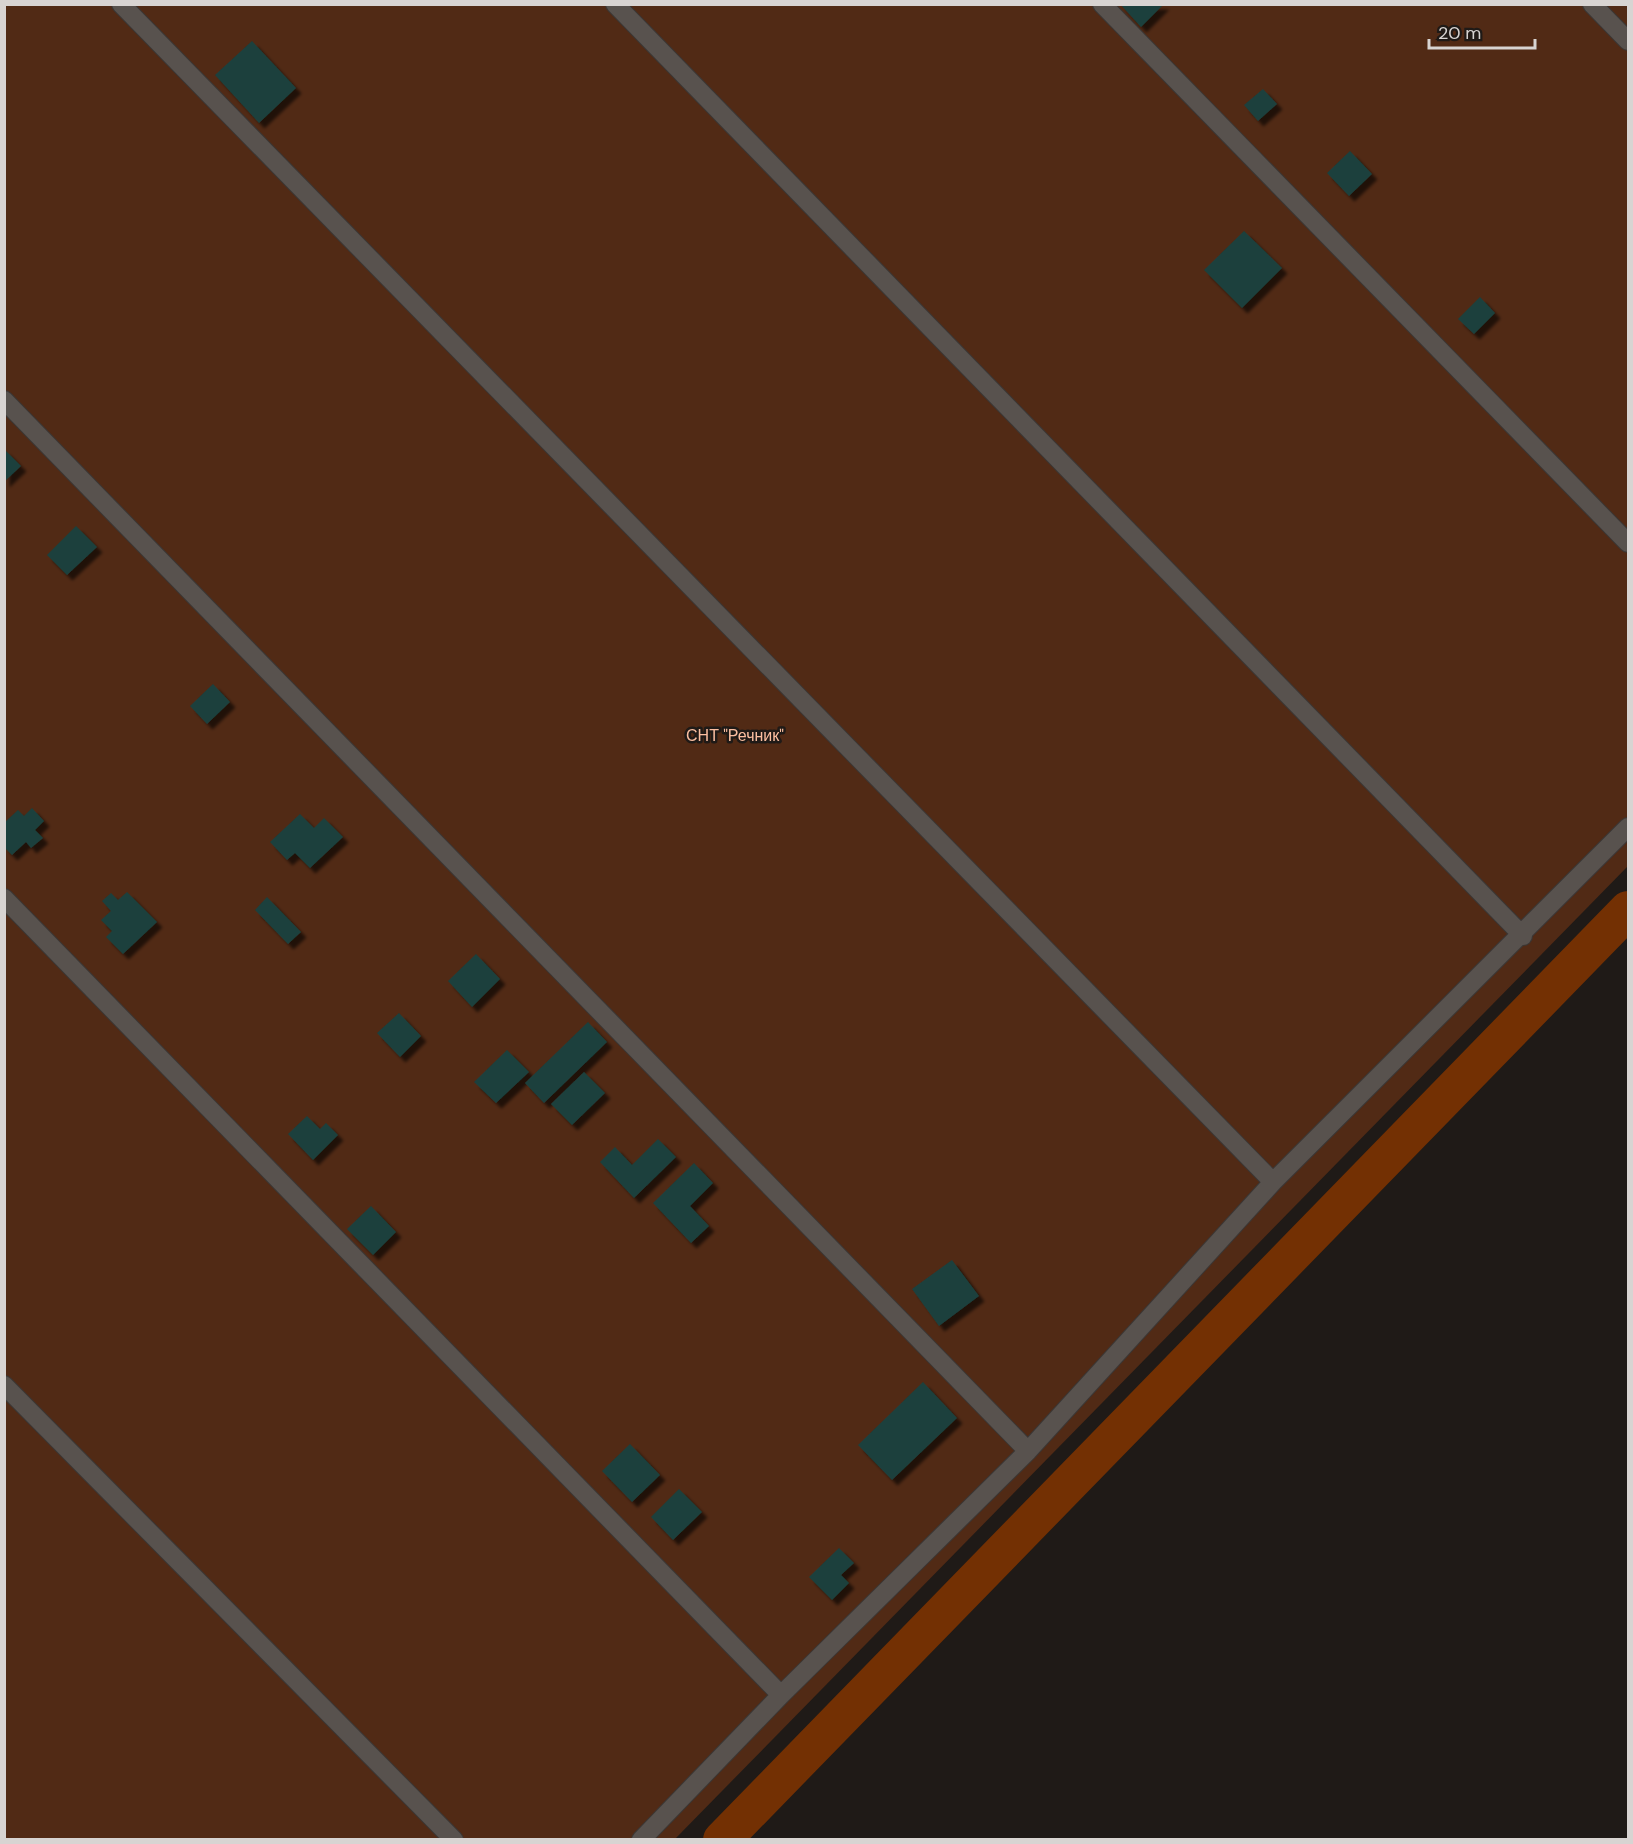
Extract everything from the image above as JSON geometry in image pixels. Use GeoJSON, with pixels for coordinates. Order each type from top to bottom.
{"type":"FeatureCollection","features":[{"type":"Feature","properties":{"kind":"street"},"geometry":{"type":"LineString","coordinates":[[121,4],[1273,1182]]}},
{"type":"Feature","properties":{"kind":"street"},"geometry":{"type":"LineString","coordinates":[[615,4],[1523,936]]}},
{"type":"Feature","properties":{"kind":"street"},"geometry":{"type":"LineString","coordinates":[[1102,4],[1629,543]]}},
{"type":"Feature","properties":{"kind":"street"},"geometry":{"type":"LineString","coordinates":[[1592,4],[1629,42]]}},
{"type":"Feature","properties":{"kind":"street"},"geometry":{"type":"LineString","coordinates":[[4,400],[1028,1451]]}},
{"type":"Feature","properties":{"kind":"street"},"geometry":{"type":"LineString","coordinates":[[642,1839],[781,1695],[1028,1451],[1273,1182],[1523,936],[1629,827]]}},
{"type":"Feature","properties":{"kind":"street"},"geometry":{"type":"LineString","coordinates":[[4,898],[781,1695]]}},
{"type":"Feature","properties":{"kind":"street"},"geometry":{"type":"LineString","coordinates":[[4,1385],[454,1839]]}},
{"type":"Feature","properties":{"kind":"green space","name":"СНТ \"Речник\""},"geometry":{"type":"Polygon","coordinates":[[[5,5],[1628,5],[1628,866],[675,1839],[5,1840],[5,5]]]}},
{"type":"Feature","properties":{"kind":"building"},"geometry":{"type":"Polygon","coordinates":[[[1120,4],[1164,4],[1141,27],[1120,4]]]}},
{"type":"Feature","properties":{"kind":"building"},"geometry":{"type":"Polygon","coordinates":[[[252,41],[296,88],[259,123],[215,75],[252,41]]]}},
{"type":"Feature","properties":{"kind":"building"},"geometry":{"type":"Polygon","coordinates":[[[1263,89],[1277,104],[1258,121],[1244,105],[1263,89]]]}},
{"type":"Feature","properties":{"kind":"building"},"geometry":{"type":"Polygon","coordinates":[[[1350,151],[1372,174],[1349,196],[1327,173],[1350,151]]]}},
{"type":"Feature","properties":{"kind":"building"},"geometry":{"type":"Polygon","coordinates":[[[1244,231],[1282,268],[1242,308],[1204,270],[1244,231]]]}},
{"type":"Feature","properties":{"kind":"building"},"geometry":{"type":"Polygon","coordinates":[[[1480,297],[1495,313],[1474,334],[1458,319],[1480,297]]]}},
{"type":"Feature","properties":{"kind":"building"},"geometry":{"type":"Polygon","coordinates":[[[4,449],[21,466],[4,482],[4,449]]]}},
{"type":"Feature","properties":{"kind":"building"},"geometry":{"type":"Polygon","coordinates":[[[76,526],[97,547],[67,575],[47,555],[76,526]]]}},
{"type":"Feature","properties":{"kind":"building"},"geometry":{"type":"Polygon","coordinates":[[[213,684],[230,702],[207,724],[190,706],[213,684]]]}},
{"type":"Feature","properties":{"kind":"building"},"geometry":{"type":"Polygon","coordinates":[[[32,808],[44,821],[35,830],[43,838],[31,848],[26,842],[12,855],[4,847],[4,823],[18,810],[24,816],[32,808]]]}},
{"type":"Feature","properties":{"kind":"building"},"geometry":{"type":"Polygon","coordinates":[[[300,814],[314,828],[324,818],[343,837],[310,868],[295,853],[287,860],[270,842],[300,814]]]}},
{"type":"Feature","properties":{"kind":"building"},"geometry":{"type":"Polygon","coordinates":[[[127,892],[157,922],[123,954],[106,937],[112,931],[101,920],[111,911],[102,901],[111,893],[118,900],[127,892]]]}},
{"type":"Feature","properties":{"kind":"building"},"geometry":{"type":"Polygon","coordinates":[[[267,897],[301,932],[288,944],[255,910],[267,897]]]}},
{"type":"Feature","properties":{"kind":"building"},"geometry":{"type":"Polygon","coordinates":[[[476,954],[500,979],[472,1007],[448,981],[476,954]]]}},
{"type":"Feature","properties":{"kind":"building"},"geometry":{"type":"Polygon","coordinates":[[[399,1013],[421,1036],[400,1057],[377,1033],[399,1013]]]}},
{"type":"Feature","properties":{"kind":"building"},"geometry":{"type":"Polygon","coordinates":[[[588,1022],[607,1042],[544,1103],[525,1083],[588,1022]]]}},
{"type":"Feature","properties":{"kind":"building"},"geometry":{"type":"Polygon","coordinates":[[[507,1050],[529,1072],[496,1103],[474,1082],[507,1050]]]}},
{"type":"Feature","properties":{"kind":"building"},"geometry":{"type":"Polygon","coordinates":[[[584,1072],[605,1093],[572,1125],[551,1104],[584,1072]]]}},
{"type":"Feature","properties":{"kind":"building"},"geometry":{"type":"Polygon","coordinates":[[[307,1116],[320,1129],[326,1123],[338,1135],[313,1160],[288,1134],[307,1116]]]}},
{"type":"Feature","properties":{"kind":"building"},"geometry":{"type":"Polygon","coordinates":[[[658,1139],[676,1157],[634,1198],[600,1162],[615,1147],[632,1165],[658,1139]]]}},
{"type":"Feature","properties":{"kind":"building"},"geometry":{"type":"Polygon","coordinates":[[[694,1163],[713,1183],[690,1206],[709,1226],[691,1243],[653,1203],[694,1163]]]}},
{"type":"Feature","properties":{"kind":"building"},"geometry":{"type":"Polygon","coordinates":[[[371,1206],[396,1232],[373,1255],[347,1229],[371,1206]]]}},
{"type":"Feature","properties":{"kind":"building"},"geometry":{"type":"Polygon","coordinates":[[[952,1260],[979,1296],[939,1326],[912,1289],[952,1260]]]}},
{"type":"Feature","properties":{"kind":"building"},"geometry":{"type":"Polygon","coordinates":[[[923,1382],[957,1418],[892,1480],[858,1445],[923,1382]]]}},
{"type":"Feature","properties":{"kind":"building"},"geometry":{"type":"Polygon","coordinates":[[[630,1444],[660,1475],[632,1502],[602,1471],[630,1444]]]}},
{"type":"Feature","properties":{"kind":"building"},"geometry":{"type":"Polygon","coordinates":[[[679,1489],[702,1512],[673,1540],[651,1517],[679,1489]]]}},
{"type":"Feature","properties":{"kind":"building"},"geometry":{"type":"Polygon","coordinates":[[[839,1548],[854,1563],[841,1575],[849,1583],[832,1600],[809,1577],[839,1548]]]}},
{"type":"Feature","properties":{"kind":"waterway"},"geometry":{"type":"LineString","coordinates":[[722,1840],[1628,910]]}}]}
